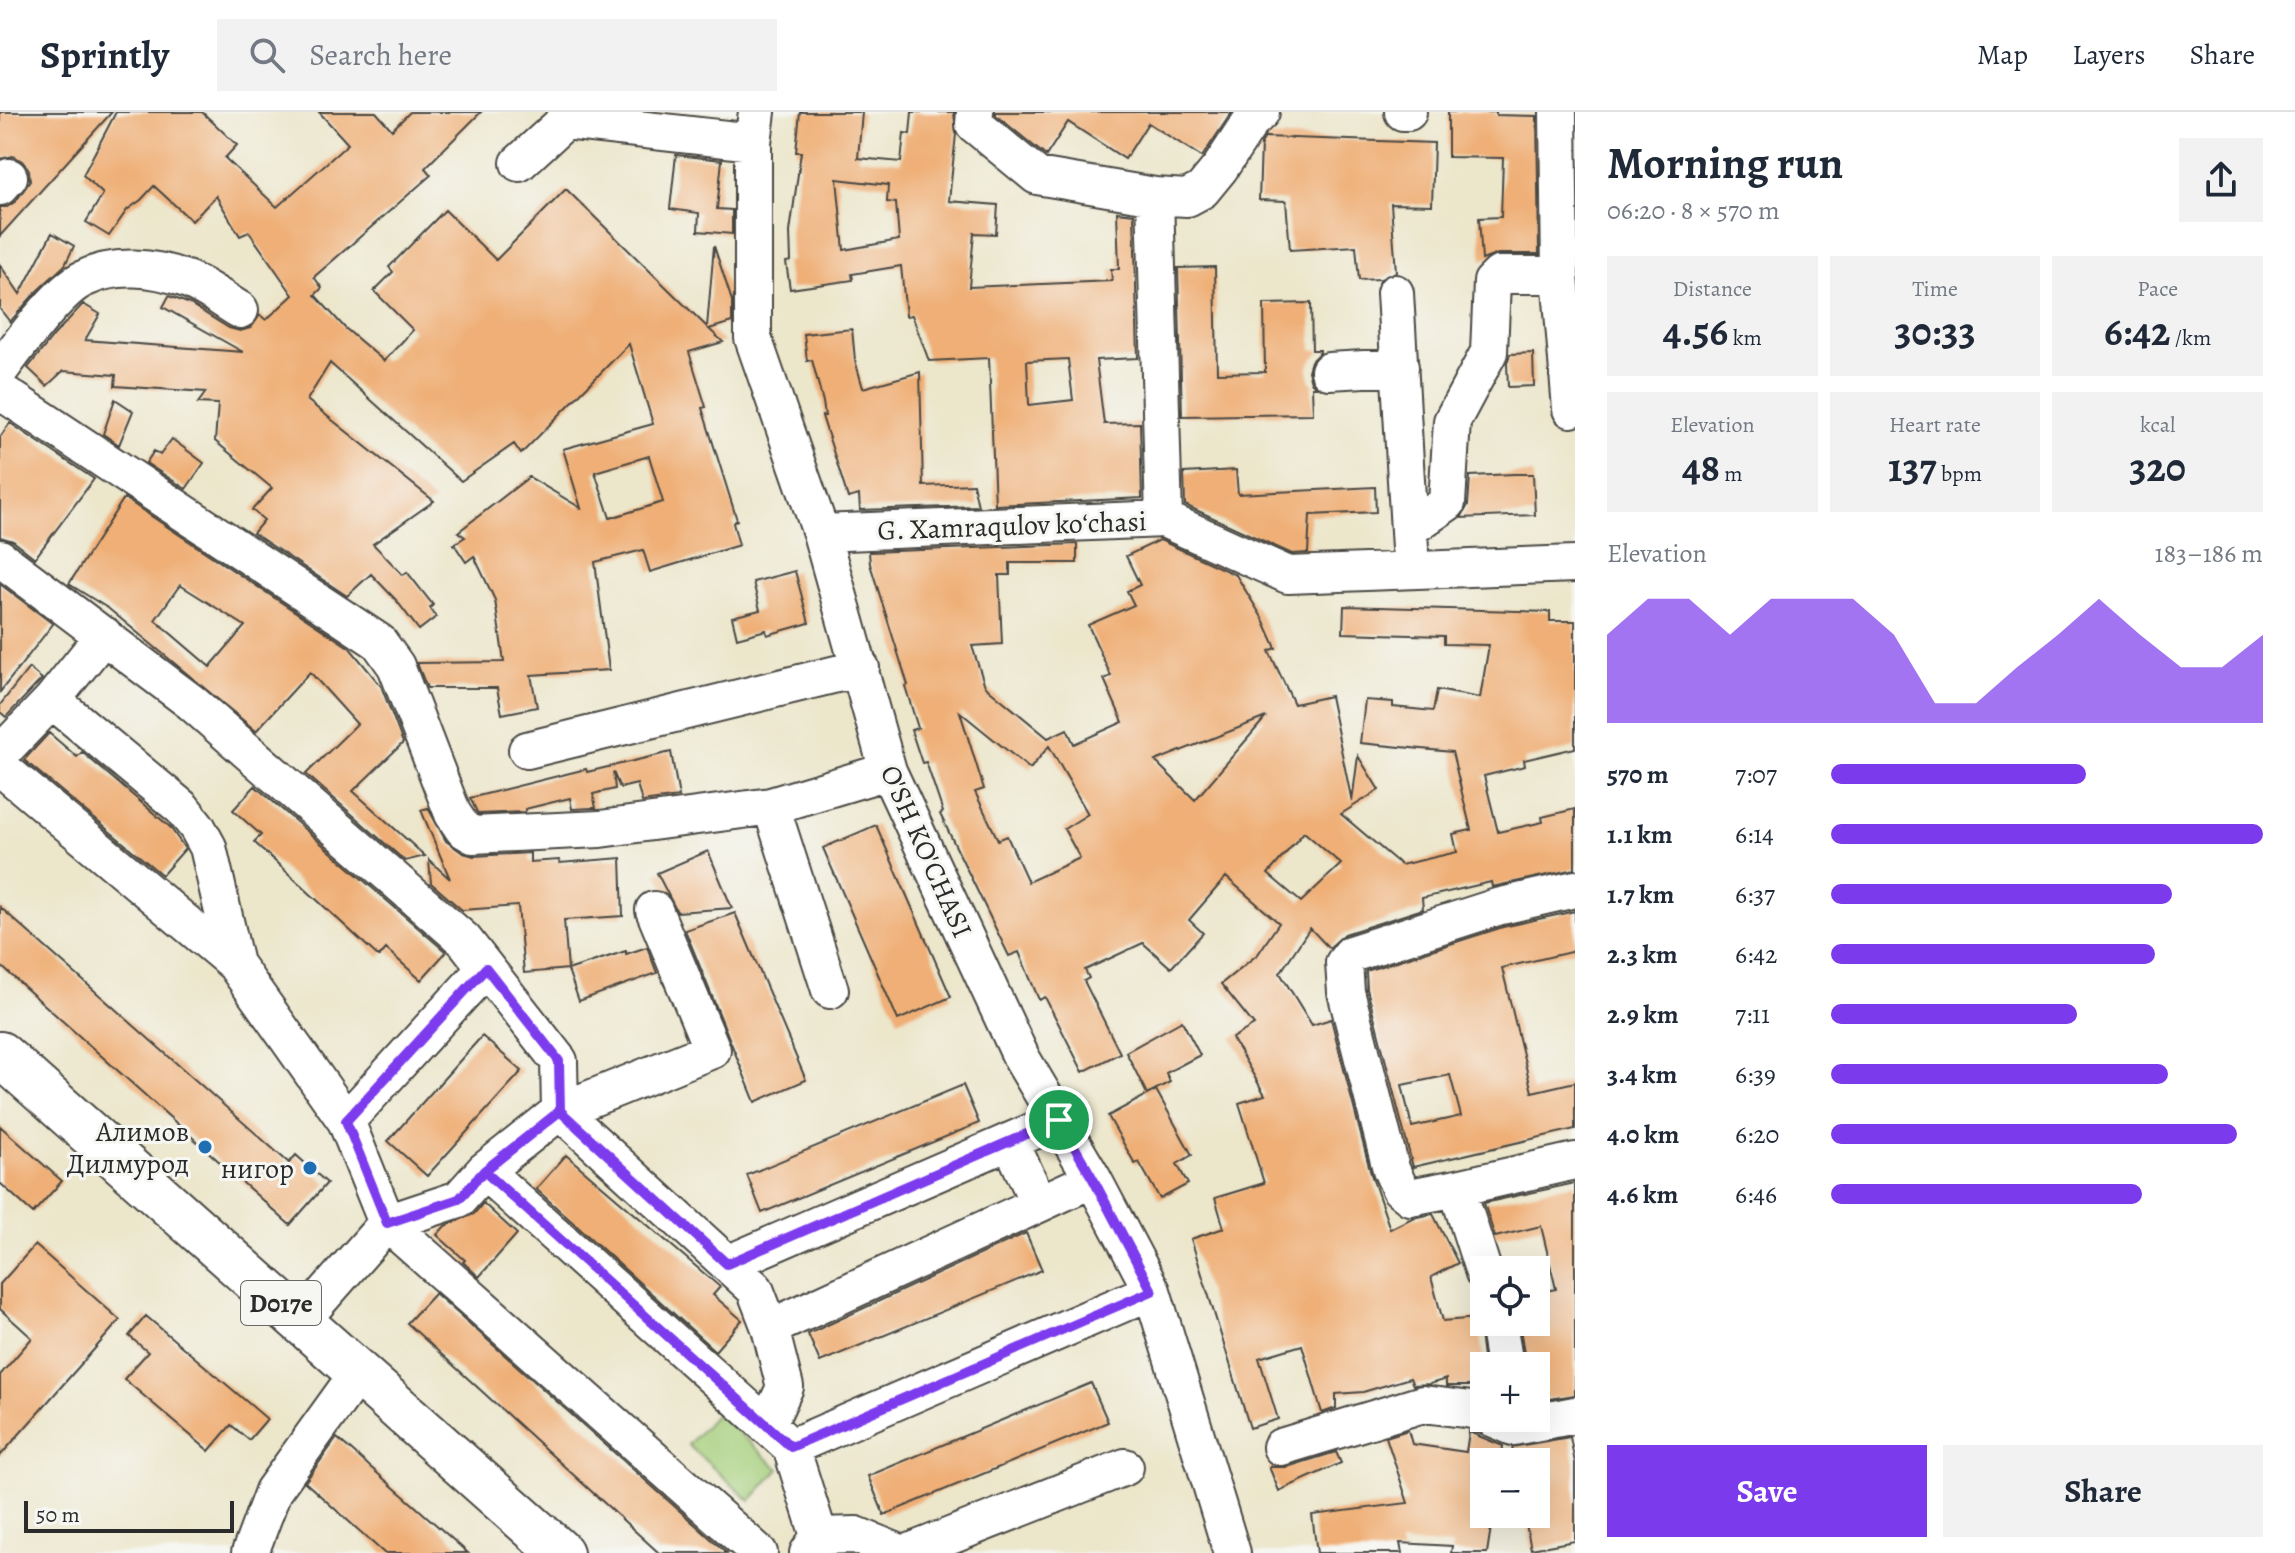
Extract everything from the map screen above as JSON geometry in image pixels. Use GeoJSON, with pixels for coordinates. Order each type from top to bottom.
{"type":"FeatureCollection","features":[{"type":"Feature","properties":{"kind":"main road","name":"D017e"},"geometry":{"type":"LineString","coordinates":[[0,1054],[561,1553]]}},
{"type":"Feature","properties":{"kind":"street"},"geometry":{"type":"LineString","coordinates":[[975,112],[974,124],[1037,176],[1155,196],[1187,198],[1202,190],[1251,121],[1261,112]]}},
{"type":"Feature","properties":{"kind":"street"},"geometry":{"type":"LineString","coordinates":[[1558,112],[1560,275],[1571,409]]}},
{"type":"Feature","properties":{"kind":"street"},"geometry":{"type":"LineString","coordinates":[[519,163],[565,121],[755,127]]}},
{"type":"Feature","properties":{"kind":"street","name":"O'SH KO'CHASI"},"geometry":{"type":"LineString","coordinates":[[755,127],[753,338],[821,533],[888,771],[1022,1059],[1093,1179],[1152,1291],[1232,1553]]}},
{"type":"Feature","properties":{"kind":"street"},"geometry":{"type":"LineString","coordinates":[[1155,196],[1164,519]]}},
{"type":"Feature","properties":{"kind":"street"},"geometry":{"type":"LineString","coordinates":[[6,346],[80,280],[119,268],[144,269],[187,279],[240,310]]}},
{"type":"Feature","properties":{"kind":"street"},"geometry":{"type":"LineString","coordinates":[[1409,529],[1447,503],[1452,421],[1489,352],[1492,282],[1499,275],[1560,275]]}},
{"type":"Feature","properties":{"kind":"street"},"geometry":{"type":"LineString","coordinates":[[1395,293],[1412,570]]}},
{"type":"Feature","properties":{"kind":"street"},"geometry":{"type":"LineString","coordinates":[[1329,371],[1400,367]]}},
{"type":"Feature","properties":{"kind":"street"},"geometry":{"type":"LineString","coordinates":[[0,391],[379,642],[396,666],[453,814],[463,829],[473,835],[600,829],[771,806],[888,771]]}},
{"type":"Feature","properties":{"kind":"street","name":"G. Xamraqulov koʻchasi"},"geometry":{"type":"LineString","coordinates":[[821,533],[1164,519],[1288,575],[1575,564]]}},
{"type":"Feature","properties":{"kind":"street"},"geometry":{"type":"LineString","coordinates":[[0,558],[191,702],[464,940],[559,1061],[560,1111],[755,1289],[770,1328],[785,1387],[779,1437],[814,1544],[856,1535],[900,1553]]}},
{"type":"Feature","properties":{"kind":"street"},"geometry":{"type":"LineString","coordinates":[[104,635],[52,700],[1,754],[235,964],[346,1121],[387,1223],[759,1553]]}},
{"type":"Feature","properties":{"kind":"street"},"geometry":{"type":"LineString","coordinates":[[527,750],[861,668]]}},
{"type":"Feature","properties":{"kind":"street"},"geometry":{"type":"LineString","coordinates":[[52,700],[182,808],[197,827],[208,847],[235,964]]}},
{"type":"Feature","properties":{"kind":"street"},"geometry":{"type":"LineString","coordinates":[[771,806],[830,990]]}},
{"type":"Feature","properties":{"kind":"street"},"geometry":{"type":"LineString","coordinates":[[1575,889],[1497,907],[1351,954],[1344,963],[1346,992],[1391,1169],[1400,1189],[1410,1197],[1575,1161]]}},
{"type":"Feature","properties":{"kind":"street"},"geometry":{"type":"LineString","coordinates":[[301,1321],[387,1223],[459,1199],[484,1171],[560,1111],[712,1050],[654,910]]}},
{"type":"Feature","properties":{"kind":"street"},"geometry":{"type":"LineString","coordinates":[[346,1121],[486,968]]}},
{"type":"Feature","properties":{"kind":"street"},"geometry":{"type":"LineString","coordinates":[[727,1264],[1059,1120]]}},
{"type":"Feature","properties":{"kind":"street"},"geometry":{"type":"LineString","coordinates":[[1010,1141],[1039,1204]]}},
{"type":"Feature","properties":{"kind":"street"},"geometry":{"type":"LineString","coordinates":[[484,1171],[779,1437]]}},
{"type":"Feature","properties":{"kind":"street"},"geometry":{"type":"LineString","coordinates":[[770,1328],[1093,1179]]}},
{"type":"Feature","properties":{"kind":"street"},"geometry":{"type":"LineString","coordinates":[[1457,1188],[1479,1256]]}},
{"type":"Feature","properties":{"kind":"street"},"geometry":{"type":"LineString","coordinates":[[779,1437],[1152,1291]]}},
{"type":"Feature","properties":{"kind":"street"},"geometry":{"type":"LineString","coordinates":[[250,1553],[273,1491],[358,1373]]}},
{"type":"Feature","properties":{"kind":"street"},"geometry":{"type":"LineString","coordinates":[[1281,1447],[1423,1404],[1470,1410]]}},
{"type":"Feature","properties":{"kind":"street"},"geometry":{"type":"LineString","coordinates":[[1550,1416],[1575,1415]]}},
{"type":"Feature","properties":{"kind":"street"},"geometry":{"type":"LineString","coordinates":[[907,1553],[1125,1467]]}},
{"type":"Feature","properties":{"kind":"green space"},"geometry":{"type":"Polygon","coordinates":[[[717,1413],[779,1469],[750,1501],[688,1445],[717,1413]]]}},
{"type":"Feature","properties":{"kind":"building"},"geometry":{"type":"Polygon","coordinates":[[[0,112],[112,112],[0,236],[0,207],[7,207],[16,201],[30,181],[29,170],[22,161],[13,156],[0,159],[0,112]]]}},
{"type":"Feature","properties":{"kind":"building"},"geometry":{"type":"Polygon","coordinates":[[[116,112],[202,112],[237,145],[225,158],[277,207],[348,144],[319,112],[376,112],[392,130],[410,112],[481,112],[425,168],[431,175],[314,277],[322,288],[315,295],[345,328],[384,361],[413,330],[374,291],[393,272],[389,267],[445,210],[496,260],[566,189],[707,327],[714,246],[732,301],[732,322],[709,329],[723,342],[689,352],[706,407],[702,408],[737,520],[733,523],[739,545],[650,572],[643,550],[595,562],[609,670],[531,675],[537,707],[502,714],[497,688],[427,688],[417,663],[504,662],[495,600],[474,556],[466,562],[454,544],[465,537],[458,532],[529,477],[581,508],[563,449],[653,424],[629,344],[521,454],[514,444],[461,481],[330,363],[307,400],[434,501],[373,544],[403,575],[407,572],[433,605],[430,608],[436,617],[419,630],[371,574],[347,596],[253,533],[264,520],[252,510],[272,488],[215,441],[218,404],[198,403],[206,392],[115,386],[116,375],[63,371],[47,386],[28,368],[83,304],[100,314],[85,340],[243,352],[163,307],[169,296],[240,331],[251,328],[260,315],[266,320],[293,295],[249,232],[240,236],[216,196],[192,221],[154,186],[127,210],[109,236],[86,222],[103,194],[83,175],[116,112]],[[649,456],[595,472],[610,518],[663,502],[649,456]]]}},
{"type":"Feature","properties":{"kind":"building"},"geometry":{"type":"Polygon","coordinates":[[[800,112],[862,112],[858,158],[901,162],[904,133],[910,134],[912,112],[954,112],[956,134],[949,201],[998,205],[996,234],[974,233],[969,287],[1112,281],[1111,269],[1119,269],[1117,212],[1134,214],[1138,358],[1096,360],[1104,424],[1140,423],[1142,498],[995,505],[989,358],[929,361],[912,315],[906,316],[901,266],[852,274],[853,280],[790,289],[786,262],[791,261],[790,232],[801,152],[796,152],[800,112]],[[837,179],[844,250],[899,240],[896,203],[887,202],[888,185],[837,179]],[[1068,359],[1027,361],[1029,405],[1073,400],[1068,359]]]}},
{"type":"Feature","properties":{"kind":"building"},"geometry":{"type":"Polygon","coordinates":[[[996,112],[1232,112],[1202,157],[1148,123],[1125,159],[1068,122],[1046,156],[996,112]]]}},
{"type":"Feature","properties":{"kind":"building"},"geometry":{"type":"Polygon","coordinates":[[[1448,112],[1537,116],[1539,254],[1498,254],[1482,260],[1479,218],[1501,217],[1503,158],[1448,157],[1448,112]]]}},
{"type":"Feature","properties":{"kind":"building"},"geometry":{"type":"Polygon","coordinates":[[[1265,137],[1434,143],[1432,205],[1391,204],[1396,272],[1381,279],[1359,280],[1356,246],[1290,250],[1286,201],[1259,200],[1261,144],[1265,137]]]}},
{"type":"Feature","properties":{"kind":"building"},"geometry":{"type":"Polygon","coordinates":[[[676,155],[722,160],[717,209],[732,210],[732,234],[698,231],[699,213],[670,209],[676,155]]]}},
{"type":"Feature","properties":{"kind":"building"},"geometry":{"type":"Polygon","coordinates":[[[52,233],[74,246],[65,265],[10,322],[0,309],[0,265],[20,294],[52,233]]]}},
{"type":"Feature","properties":{"kind":"building"},"geometry":{"type":"Polygon","coordinates":[[[1215,267],[1217,373],[1265,372],[1264,304],[1311,303],[1312,350],[1320,350],[1308,371],[1316,387],[1312,387],[1313,414],[1182,416],[1178,268],[1215,267]]]}},
{"type":"Feature","properties":{"kind":"building"},"geometry":{"type":"Polygon","coordinates":[[[852,329],[855,360],[863,388],[920,372],[923,486],[973,484],[978,506],[860,510],[859,495],[848,498],[822,416],[825,416],[823,402],[812,360],[807,361],[804,334],[852,329]]]}},
{"type":"Feature","properties":{"kind":"building"},"geometry":{"type":"Polygon","coordinates":[[[1533,353],[1534,386],[1508,387],[1507,363],[1510,354],[1533,353]]]}},
{"type":"Feature","properties":{"kind":"building"},"geometry":{"type":"Polygon","coordinates":[[[115,399],[133,411],[119,445],[103,434],[115,399]]]}},
{"type":"Feature","properties":{"kind":"building"},"geometry":{"type":"Polygon","coordinates":[[[10,423],[94,479],[35,558],[13,541],[0,537],[0,437],[10,423]]]}},
{"type":"Feature","properties":{"kind":"building"},"geometry":{"type":"Polygon","coordinates":[[[172,439],[204,463],[186,489],[146,463],[154,451],[160,455],[172,439]]]}},
{"type":"Feature","properties":{"kind":"building"},"geometry":{"type":"Polygon","coordinates":[[[1236,470],[1238,494],[1375,487],[1376,512],[1310,515],[1308,553],[1292,554],[1185,505],[1184,473],[1236,470]]]}},
{"type":"Feature","properties":{"kind":"building"},"geometry":{"type":"Polygon","coordinates":[[[1533,474],[1535,515],[1461,518],[1468,505],[1470,476],[1533,474]]]}},
{"type":"Feature","properties":{"kind":"building"},"geometry":{"type":"Polygon","coordinates":[[[124,498],[350,648],[381,686],[403,743],[353,791],[425,856],[405,861],[306,774],[357,724],[310,672],[256,731],[109,609],[69,584],[124,498]],[[180,585],[155,620],[210,667],[245,626],[180,585]]]}},
{"type":"Feature","properties":{"kind":"building"},"geometry":{"type":"Polygon","coordinates":[[[1160,540],[1236,575],[1263,619],[1276,648],[1269,651],[1294,704],[1330,696],[1352,802],[1358,756],[1379,790],[1341,814],[1401,865],[1457,852],[1453,834],[1471,830],[1452,752],[1360,743],[1365,700],[1393,702],[1393,707],[1433,711],[1437,690],[1480,698],[1489,645],[1444,644],[1444,636],[1343,633],[1344,606],[1550,612],[1550,621],[1575,621],[1575,748],[1524,760],[1525,766],[1484,776],[1498,832],[1543,822],[1542,817],[1575,809],[1575,869],[1492,887],[1491,882],[1422,898],[1423,909],[1345,934],[1329,948],[1310,928],[1280,973],[1312,1025],[1331,1019],[1371,1174],[1390,1229],[1412,1218],[1433,1214],[1458,1263],[1431,1277],[1443,1321],[1470,1319],[1470,1336],[1480,1336],[1482,1352],[1470,1352],[1470,1386],[1446,1386],[1446,1379],[1413,1385],[1410,1378],[1363,1392],[1336,1394],[1336,1408],[1322,1413],[1302,1345],[1259,1358],[1278,1419],[1250,1428],[1191,1239],[1224,1228],[1215,1198],[1264,1183],[1239,1103],[1265,1095],[1232,1038],[1254,1025],[1221,984],[1258,954],[1279,923],[1226,877],[1189,920],[1203,933],[1171,968],[1143,943],[1085,970],[1089,978],[1084,981],[1120,1053],[1083,1072],[1045,997],[1039,1000],[1019,952],[1009,956],[940,814],[943,812],[926,762],[922,763],[911,730],[918,728],[905,686],[908,685],[870,564],[869,552],[1077,544],[1077,563],[1010,563],[1010,575],[999,575],[1002,644],[972,646],[985,686],[1048,738],[1067,729],[1074,744],[1123,722],[1104,679],[1111,676],[1088,625],[1134,605],[1127,591],[1140,585],[1126,556],[1160,540]],[[960,712],[984,789],[975,792],[998,840],[1007,836],[1028,882],[1080,858],[1064,829],[1088,814],[1049,746],[1030,769],[960,712]],[[1266,717],[1155,761],[1195,800],[1266,717]],[[1304,832],[1268,874],[1301,902],[1341,864],[1304,832]]]}},
{"type":"Feature","properties":{"kind":"building"},"geometry":{"type":"Polygon","coordinates":[[[795,571],[809,623],[767,635],[766,630],[737,638],[732,617],[760,610],[753,582],[795,571]]]}},
{"type":"Feature","properties":{"kind":"building"},"geometry":{"type":"Polygon","coordinates":[[[0,584],[53,624],[0,692],[0,584]]]}},
{"type":"Feature","properties":{"kind":"building"},"geometry":{"type":"Polygon","coordinates":[[[29,668],[42,679],[6,717],[0,712],[0,705],[29,668]]]}},
{"type":"Feature","properties":{"kind":"building"},"geometry":{"type":"Polygon","coordinates":[[[49,733],[77,757],[82,752],[170,827],[185,849],[162,875],[24,760],[49,733]]]}},
{"type":"Feature","properties":{"kind":"building"},"geometry":{"type":"Polygon","coordinates":[[[671,752],[679,797],[642,802],[637,784],[620,788],[613,772],[615,789],[593,794],[596,808],[572,809],[570,798],[525,809],[525,812],[478,814],[470,798],[586,769],[587,772],[671,752]]]}},
{"type":"Feature","properties":{"kind":"building"},"geometry":{"type":"Polygon","coordinates":[[[255,786],[446,952],[421,980],[386,949],[379,957],[254,842],[261,835],[233,810],[255,786]]]}},
{"type":"Feature","properties":{"kind":"building"},"geometry":{"type":"Polygon","coordinates":[[[428,808],[446,841],[463,853],[474,856],[530,853],[530,862],[559,860],[560,863],[621,858],[623,916],[564,920],[568,969],[524,973],[518,906],[462,910],[431,883],[429,860],[450,879],[421,810],[428,808]]]}},
{"type":"Feature","properties":{"kind":"building"},"geometry":{"type":"Polygon","coordinates":[[[876,825],[951,997],[898,1020],[823,848],[876,825]]]}},
{"type":"Feature","properties":{"kind":"building"},"geometry":{"type":"Polygon","coordinates":[[[708,851],[732,908],[677,912],[657,873],[708,851]]]}},
{"type":"Feature","properties":{"kind":"building"},"geometry":{"type":"Polygon","coordinates":[[[0,907],[289,1163],[296,1155],[327,1183],[290,1225],[0,965],[0,907]]]}},
{"type":"Feature","properties":{"kind":"building"},"geometry":{"type":"Polygon","coordinates":[[[1575,911],[1575,951],[1502,968],[1532,1092],[1575,1082],[1575,1129],[1413,1167],[1367,989],[1366,971],[1503,927],[1575,911]],[[1450,1075],[1402,1085],[1412,1127],[1461,1116],[1450,1075]]]}},
{"type":"Feature","properties":{"kind":"building"},"geometry":{"type":"Polygon","coordinates":[[[735,913],[806,1080],[755,1102],[685,930],[735,913]]]}},
{"type":"Feature","properties":{"kind":"building"},"geometry":{"type":"Polygon","coordinates":[[[647,947],[657,973],[579,1001],[568,970],[647,947]]]}},
{"type":"Feature","properties":{"kind":"building"},"geometry":{"type":"Polygon","coordinates":[[[1182,1021],[1200,1055],[1166,1073],[1170,1082],[1147,1094],[1126,1052],[1182,1021]]]}},
{"type":"Feature","properties":{"kind":"building"},"geometry":{"type":"Polygon","coordinates":[[[482,1036],[522,1071],[427,1176],[388,1141],[482,1036]]]}},
{"type":"Feature","properties":{"kind":"building"},"geometry":{"type":"Polygon","coordinates":[[[963,1085],[979,1123],[762,1213],[747,1175],[963,1085]]]}},
{"type":"Feature","properties":{"kind":"building"},"geometry":{"type":"Polygon","coordinates":[[[1156,1090],[1192,1155],[1177,1164],[1188,1184],[1160,1199],[1139,1162],[1135,1164],[1108,1116],[1156,1090]]]}},
{"type":"Feature","properties":{"kind":"building"},"geometry":{"type":"Polygon","coordinates":[[[0,1126],[62,1181],[33,1213],[0,1183],[0,1126]]]}},
{"type":"Feature","properties":{"kind":"building"},"geometry":{"type":"Polygon","coordinates":[[[566,1155],[720,1287],[713,1295],[742,1320],[715,1351],[536,1189],[566,1155]]]}},
{"type":"Feature","properties":{"kind":"building"},"geometry":{"type":"Polygon","coordinates":[[[1575,1183],[1575,1395],[1550,1399],[1550,1352],[1524,1352],[1521,1336],[1550,1336],[1550,1290],[1556,1289],[1541,1226],[1495,1237],[1484,1203],[1575,1183]]]}},
{"type":"Feature","properties":{"kind":"building"},"geometry":{"type":"Polygon","coordinates":[[[483,1203],[517,1234],[479,1277],[437,1235],[445,1226],[474,1214],[483,1203]]]}},
{"type":"Feature","properties":{"kind":"building"},"geometry":{"type":"Polygon","coordinates":[[[1026,1233],[1042,1270],[820,1362],[808,1334],[1026,1233]]]}},
{"type":"Feature","properties":{"kind":"building"},"geometry":{"type":"Polygon","coordinates":[[[35,1245],[120,1320],[0,1456],[0,1375],[32,1338],[0,1309],[0,1284],[35,1245]]]}},
{"type":"Feature","properties":{"kind":"building"},"geometry":{"type":"Polygon","coordinates":[[[435,1293],[727,1553],[659,1553],[407,1323],[435,1293]]]}},
{"type":"Feature","properties":{"kind":"building"},"geometry":{"type":"Polygon","coordinates":[[[146,1316],[267,1419],[249,1440],[231,1425],[209,1451],[124,1379],[148,1352],[129,1336],[146,1316]]]}},
{"type":"Feature","properties":{"kind":"building"},"geometry":{"type":"Polygon","coordinates":[[[1091,1383],[1108,1422],[884,1515],[868,1476],[1091,1383]]]}},
{"type":"Feature","properties":{"kind":"building"},"geometry":{"type":"Polygon","coordinates":[[[1408,1430],[1412,1444],[1466,1452],[1469,1432],[1503,1446],[1470,1448],[1470,1528],[1491,1528],[1487,1553],[1451,1553],[1452,1546],[1400,1543],[1402,1553],[1317,1553],[1312,1515],[1408,1503],[1386,1437],[1408,1430]]]}},
{"type":"Feature","properties":{"kind":"building"},"geometry":{"type":"Polygon","coordinates":[[[1570,1437],[1575,1463],[1575,1541],[1531,1549],[1527,1528],[1550,1528],[1550,1448],[1512,1447],[1570,1437]]]}},
{"type":"Feature","properties":{"kind":"building"},"geometry":{"type":"Polygon","coordinates":[[[337,1438],[468,1553],[384,1553],[305,1482],[337,1438]]]}},
{"type":"Feature","properties":{"kind":"building"},"geometry":{"type":"Polygon","coordinates":[[[1336,1452],[1341,1463],[1279,1491],[1269,1467],[1287,1467],[1336,1452]]]}},
{"type":"Feature","properties":{"kind":"place","name":"Алимов Дилмурод"},"geometry":{"type":"Point","coordinates":[205,1147]}},
{"type":"Feature","properties":{"kind":"place","name":"нигор"},"geometry":{"type":"Point","coordinates":[310,1168]}},
{"type":"Feature","properties":{"kind":"route"},"geometry":{"type":"LineString","coordinates":[[1059,1120],[727,1264],[560,1111],[484,1171],[459,1199],[387,1223],[346,1121],[486,968],[559,1061],[560,1111],[484,1171],[791,1447],[1152,1291],[1059,1120]]}}]}
